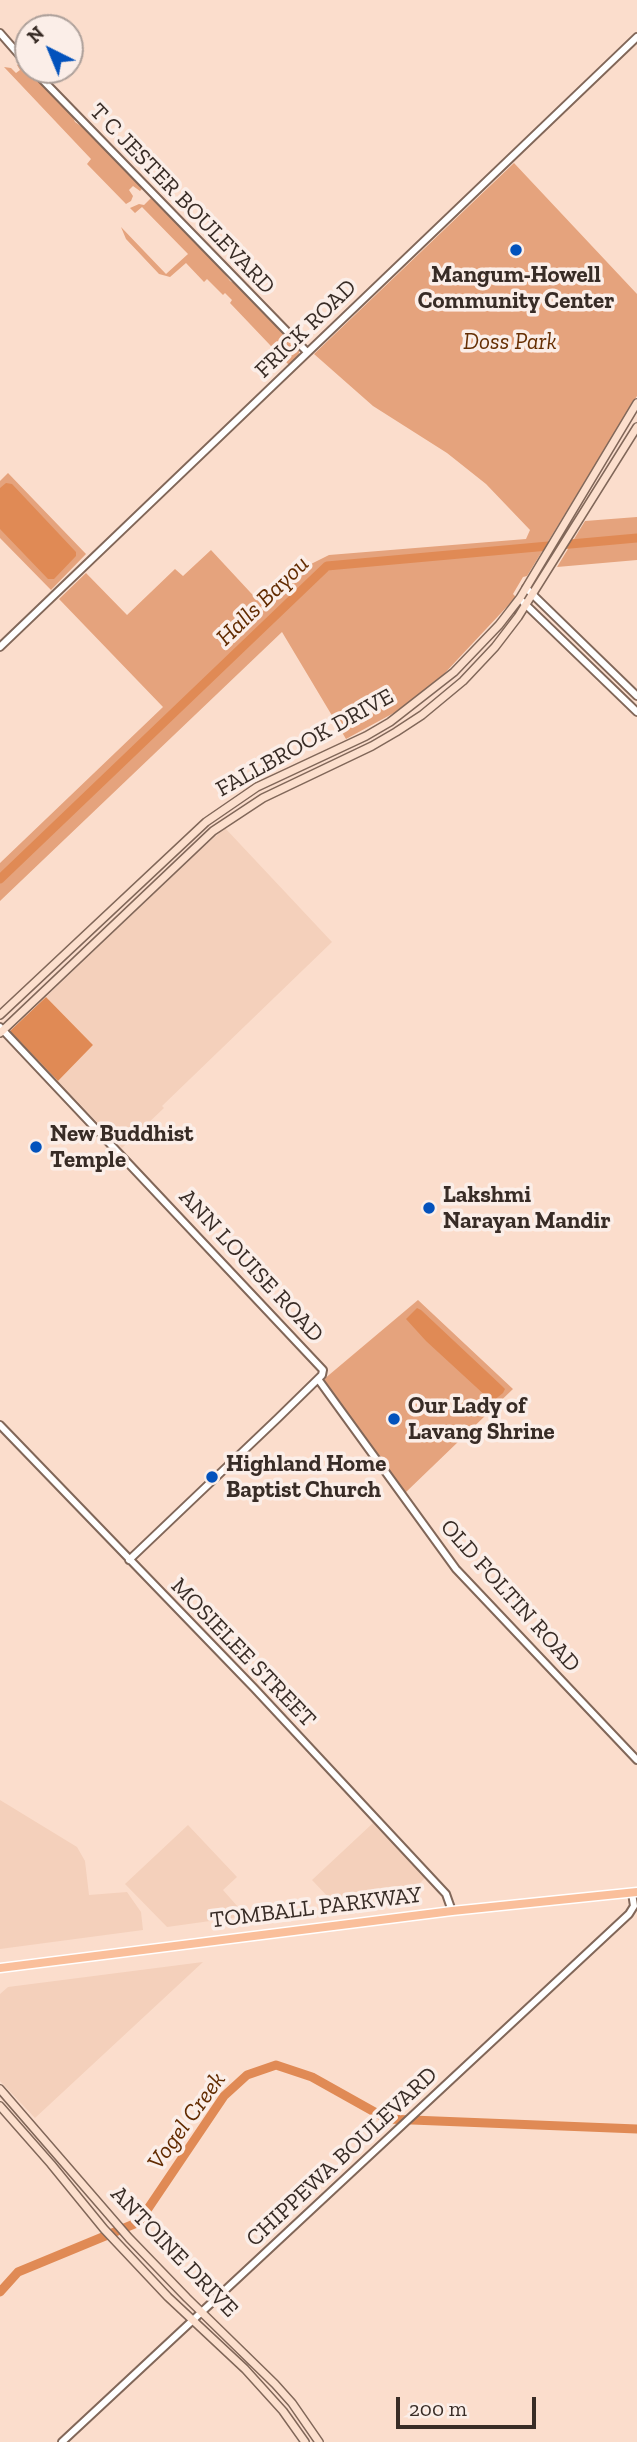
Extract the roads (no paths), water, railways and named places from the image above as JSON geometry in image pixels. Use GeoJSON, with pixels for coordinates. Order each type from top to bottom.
{"type":"FeatureCollection","features":[{"type":"Feature","properties":{"kind":"main road","name":"FALLBROOK DRIVE"},"geometry":{"type":"LineString","coordinates":[[1,1030],[213,831],[262,798],[372,746],[422,715],[478,666],[495,647],[523,601],[526,588],[637,404]]}},
{"type":"Feature","properties":{"kind":"main road","name":"FALLBROOK DRIVE"},"geometry":{"type":"LineString","coordinates":[[0,1015],[206,822],[257,787],[366,736],[414,705],[469,657],[532,594],[637,427]]}},
{"type":"Feature","properties":{"kind":"main road"},"geometry":{"type":"LineString","coordinates":[[600,468],[608,474]]}},
{"type":"Feature","properties":{"kind":"main road"},"geometry":{"type":"LineString","coordinates":[[206,822],[213,831]]}},
{"type":"Feature","properties":{"kind":"main road"},"geometry":{"type":"LineString","coordinates":[[135,887],[143,896]]}},
{"type":"Feature","properties":{"kind":"main road","name":"TOMBALL PARKWAY"},"geometry":{"type":"LineString","coordinates":[[0,1968],[452,1911],[635,1892]]}},
{"type":"Feature","properties":{"kind":"main road","name":"ANTOINE DRIVE"},"geometry":{"type":"LineString","coordinates":[[0,2089],[152,2263],[275,2384],[319,2442]]}},
{"type":"Feature","properties":{"kind":"main road","name":"ANTOINE DRIVE"},"geometry":{"type":"LineString","coordinates":[[0,2106],[104,2230],[263,2388],[304,2442]]}},
{"type":"Feature","properties":{"kind":"main road"},"geometry":{"type":"LineString","coordinates":[[72,2192],[83,2184]]}},
{"type":"Feature","properties":{"kind":"main road"},"geometry":{"type":"LineString","coordinates":[[144,2271],[152,2263]]}},
{"type":"Feature","properties":{"kind":"street"},"geometry":{"type":"LineString","coordinates":[[0,35],[14,49]]}},
{"type":"Feature","properties":{"kind":"street","name":"FRICK ROAD"},"geometry":{"type":"LineString","coordinates":[[0,647],[637,37]]}},
{"type":"Feature","properties":{"kind":"street","name":"T C JESTER BOULEVARD"},"geometry":{"type":"LineString","coordinates":[[47,84],[307,352]]}},
{"type":"Feature","properties":{"kind":"street"},"geometry":{"type":"LineString","coordinates":[[526,588],[637,696]]}},
{"type":"Feature","properties":{"kind":"street"},"geometry":{"type":"LineString","coordinates":[[523,601],[637,712]]}},
{"type":"Feature","properties":{"kind":"street","name":"ANN LOUISE ROAD"},"geometry":{"type":"LineString","coordinates":[[1,1030],[321,1366],[322,1374],[318,1379]]}},
{"type":"Feature","properties":{"kind":"street"},"geometry":{"type":"LineString","coordinates":[[129,1560],[318,1379]]}},
{"type":"Feature","properties":{"kind":"street","name":"OLD FOLTIN ROAD"},"geometry":{"type":"LineString","coordinates":[[318,1379],[456,1569],[637,1760]]}},
{"type":"Feature","properties":{"kind":"street","name":"MOSIELEE STREET"},"geometry":{"type":"LineString","coordinates":[[0,1425],[254,1688],[446,1894],[452,1911]]}},
{"type":"Feature","properties":{"kind":"street","name":"CHIPPEWA BOULEVARD"},"geometry":{"type":"LineString","coordinates":[[62,2442],[629,1914],[634,1906],[635,1892]]}},
{"type":"Feature","properties":{"kind":"waterway","name":"Halls Bayou"},"geometry":{"type":"LineString","coordinates":[[0,879],[327,566],[637,538]]}},
{"type":"Feature","properties":{"kind":"waterway","name":"Vogel Creek"},"geometry":{"type":"LineString","coordinates":[[0,2292],[18,2272],[139,2222],[224,2096],[247,2075],[276,2065],[312,2077],[387,2119],[637,2129]]}},
{"type":"Feature","properties":{"kind":"place","name":"Mangum-Howell Community Center"},"geometry":{"type":"Point","coordinates":[516,250]}},
{"type":"Feature","properties":{"kind":"place","name":"New Buddhist Temple"},"geometry":{"type":"Point","coordinates":[36,1147]}},
{"type":"Feature","properties":{"kind":"place","name":"Lakshmi Narayan Mandir"},"geometry":{"type":"Point","coordinates":[429,1208]}},
{"type":"Feature","properties":{"kind":"place","name":"Our Lady of Lavang Shrine"},"geometry":{"type":"Point","coordinates":[394,1419]}},
{"type":"Feature","properties":{"kind":"place","name":"Highland Home Baptist Church"},"geometry":{"type":"Point","coordinates":[212,1477]}},
{"type":"Feature","properties":{"kind":"park label","name":"Doss Park"},"geometry":{"type":"Point","coordinates":[510,342]}}]}
